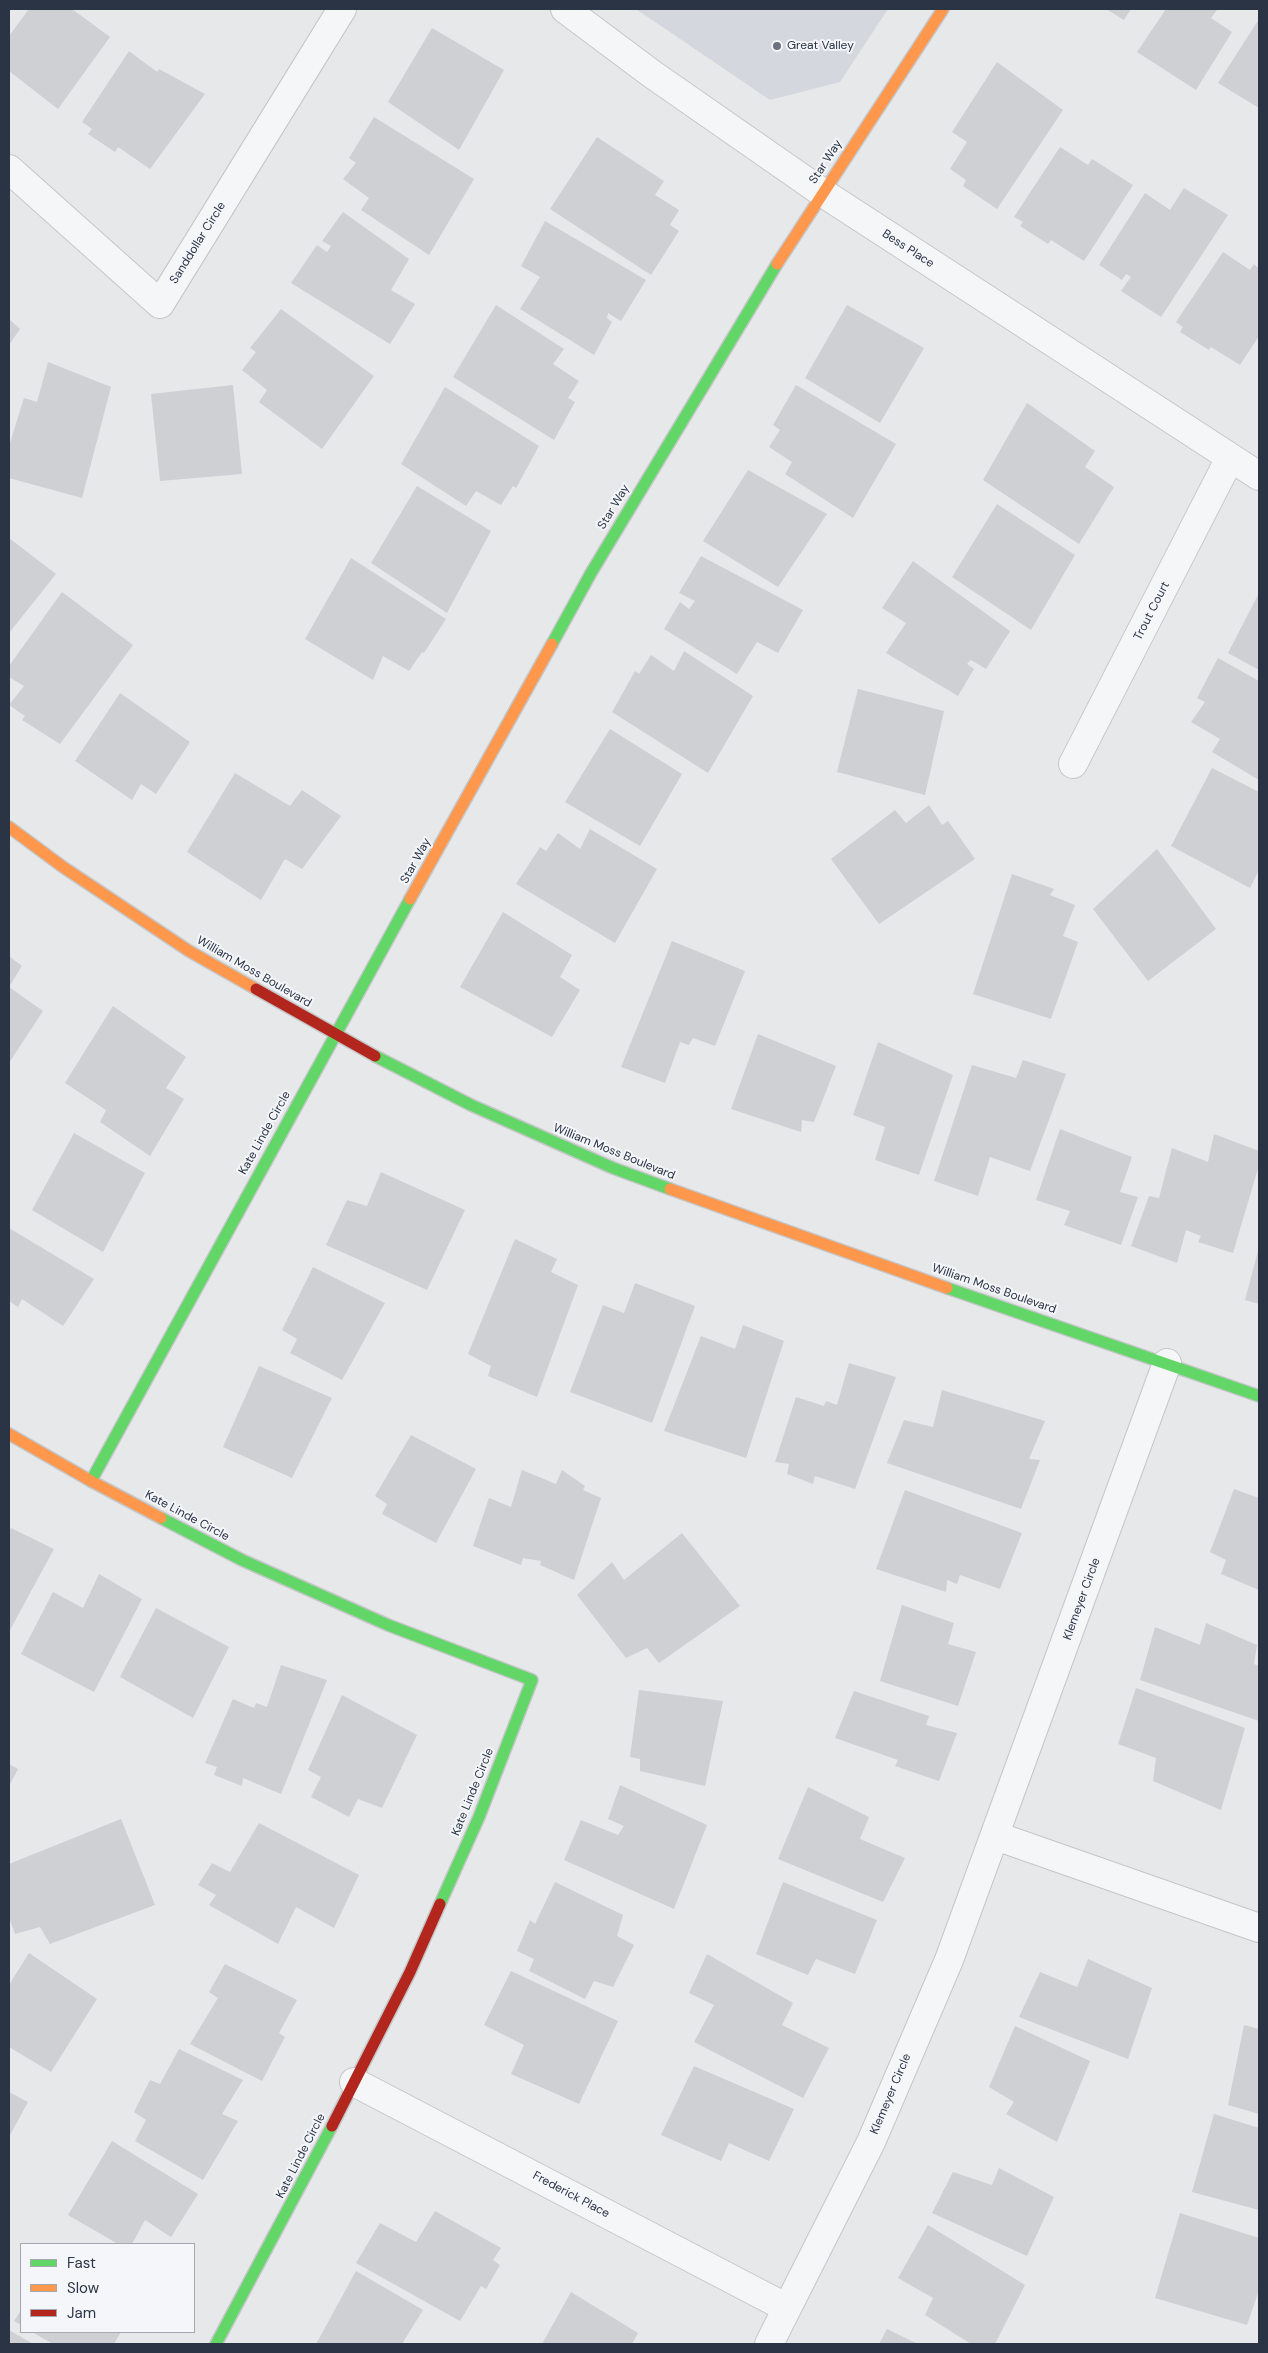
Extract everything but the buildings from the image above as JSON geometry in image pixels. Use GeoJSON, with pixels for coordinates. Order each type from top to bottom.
{"type":"FeatureCollection","features":[{"type":"Feature","properties":{"kind":"street","name":"Sanddollar Circle"},"geometry":{"type":"LineString","coordinates":[[9,168],[160,304],[342,9]]}},
{"type":"Feature","properties":{"kind":"street","name":"Bess Place"},"geometry":{"type":"LineString","coordinates":[[565,9],[652,74],[822,193],[1259,476]]}},
{"type":"Feature","properties":{"kind":"street","name":"Star Way"},"geometry":{"type":"LineString","coordinates":[[334,1035],[591,573],[697,394],[822,193],[943,9]]}},
{"type":"Feature","properties":{"kind":"street","name":"Trout Court"},"geometry":{"type":"LineString","coordinates":[[1073,764],[1230,458]]}},
{"type":"Feature","properties":{"kind":"street","name":"William Moss Boulevard"},"geometry":{"type":"LineString","coordinates":[[9,827],[63,867],[189,951],[334,1035],[471,1105],[612,1168],[754,1221],[1259,1396]]}},
{"type":"Feature","properties":{"kind":"street","name":"Kate Linde Circle"},"geometry":{"type":"LineString","coordinates":[[91,1481],[334,1035]]}},
{"type":"Feature","properties":{"kind":"street","name":"Klemeyer Circle"},"geometry":{"type":"LineString","coordinates":[[768,2344],[871,2142],[949,1960],[996,1836],[1167,1363]]}},
{"type":"Feature","properties":{"kind":"street","name":"Kate Linde Circle"},"geometry":{"type":"LineString","coordinates":[[9,1434],[91,1481],[251,1564],[388,1625],[532,1680],[479,1817],[410,1972],[216,2344]]}},
{"type":"Feature","properties":{"kind":"street"},"geometry":{"type":"LineString","coordinates":[[996,1836],[1259,1928]]}},
{"type":"Feature","properties":{"kind":"street","name":"Frederick Place"},"geometry":{"type":"LineString","coordinates":[[354,2082],[787,2308]]}},
{"type":"Feature","properties":{"kind":"shaded area","name":"Great Valley"},"geometry":{"type":"Polygon","coordinates":[[[636,9],[888,9],[840,82],[770,100],[636,9]]]}},
{"type":"Feature","properties":{"kind":"traffic: fast"},"geometry":{"type":"LineString","coordinates":[[552,644],[591,573],[777,264]]}},
{"type":"Feature","properties":{"kind":"traffic: fast"},"geometry":{"type":"LineString","coordinates":[[91,1481],[410,899]]}},
{"type":"Feature","properties":{"kind":"traffic: fast"},"geometry":{"type":"LineString","coordinates":[[375,1056],[471,1105],[613,1168],[670,1189]]}},
{"type":"Feature","properties":{"kind":"traffic: fast"},"geometry":{"type":"LineString","coordinates":[[947,1288],[1259,1396]]}},
{"type":"Feature","properties":{"kind":"traffic: fast"},"geometry":{"type":"LineString","coordinates":[[161,1518],[242,1560],[388,1625],[532,1680],[479,1817],[440,1904]]}},
{"type":"Feature","properties":{"kind":"traffic: fast"},"geometry":{"type":"LineString","coordinates":[[216,2344],[332,2126]]}},
{"type":"Feature","properties":{"kind":"traffic: slow"},"geometry":{"type":"LineString","coordinates":[[777,264],[943,9]]}},
{"type":"Feature","properties":{"kind":"traffic: slow"},"geometry":{"type":"LineString","coordinates":[[410,899],[552,644]]}},
{"type":"Feature","properties":{"kind":"traffic: slow"},"geometry":{"type":"LineString","coordinates":[[9,827],[63,867],[189,951],[256,989]]}},
{"type":"Feature","properties":{"kind":"traffic: slow"},"geometry":{"type":"LineString","coordinates":[[670,1189],[947,1288]]}},
{"type":"Feature","properties":{"kind":"traffic: slow"},"geometry":{"type":"LineString","coordinates":[[9,1434],[161,1518]]}},
{"type":"Feature","properties":{"kind":"traffic: jam"},"geometry":{"type":"LineString","coordinates":[[256,989],[375,1056]]}},
{"type":"Feature","properties":{"kind":"traffic: jam"},"geometry":{"type":"LineString","coordinates":[[332,2126],[410,1972],[440,1904]]}},
{"type":"Feature","properties":{"kind":"place","name":"Great Valley"},"geometry":{"type":"Point","coordinates":[777,46]}}]}
